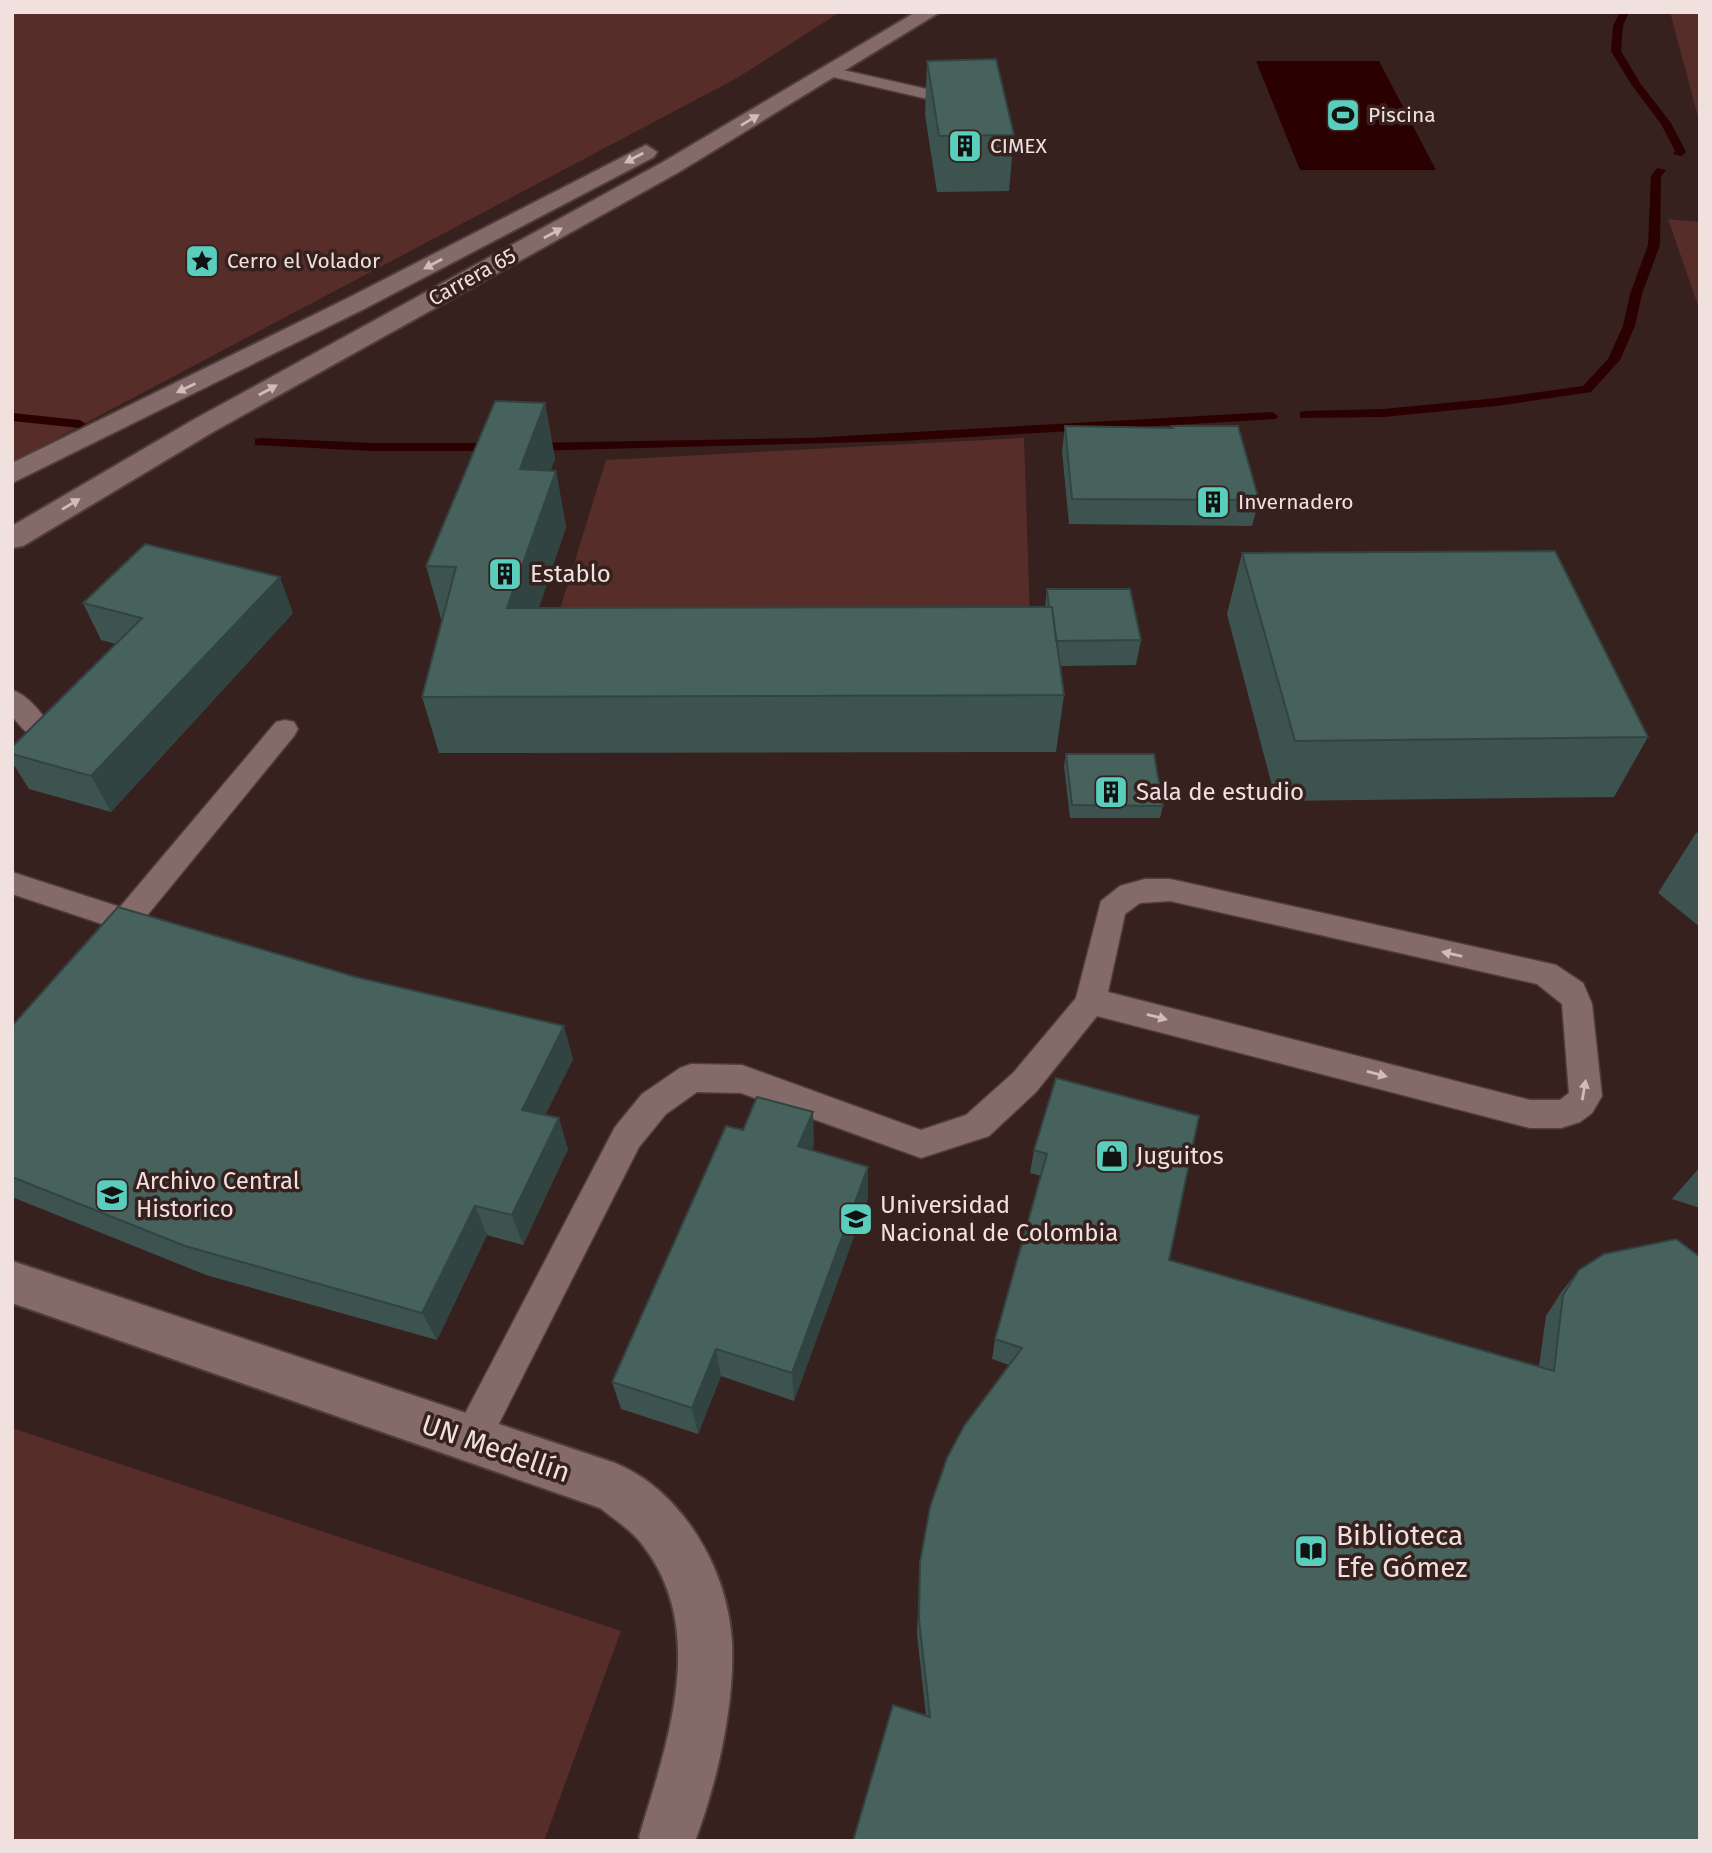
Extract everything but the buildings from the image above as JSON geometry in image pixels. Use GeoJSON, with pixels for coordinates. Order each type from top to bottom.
{"type":"FeatureCollection","features":[{"type":"Feature","properties":{"kind":"main road"},"geometry":{"type":"LineString","coordinates":[[771,80],[883,12]]}},
{"type":"Feature","properties":{"kind":"main road","name":"Carrera 65"},"geometry":{"type":"LineString","coordinates":[[12,539],[203,426],[671,167],[930,12]]}},
{"type":"Feature","properties":{"kind":"main road","name":"Carrera 65"},"geometry":{"type":"LineString","coordinates":[[12,474],[357,303],[662,143]]}},
{"type":"Feature","properties":{"kind":"main road","name":"UN Medellín"},"geometry":{"type":"LineString","coordinates":[[12,1282],[615,1488],[659,1525],[687,1569],[700,1608],[708,1664],[704,1705],[668,1840]]}},
{"type":"Feature","properties":{"kind":"lane"},"geometry":{"type":"LineString","coordinates":[[830,72],[962,102]]}},
{"type":"Feature","properties":{"kind":"lane"},"geometry":{"type":"LineString","coordinates":[[12,699],[29,737],[58,709]]}},
{"type":"Feature","properties":{"kind":"lane"},"geometry":{"type":"LineString","coordinates":[[93,960],[285,729]]}},
{"type":"Feature","properties":{"kind":"lane"},"geometry":{"type":"LineString","coordinates":[[12,883],[126,920]]}},
{"type":"Feature","properties":{"kind":"lane"},"geometry":{"type":"LineString","coordinates":[[471,1440],[627,1137],[654,1104],[691,1078],[742,1079],[921,1144],[977,1126],[1025,1082],[1090,1003],[1111,909],[1121,898],[1134,892],[1170,890],[1545,974],[1572,992],[1577,1004],[1586,1096],[1580,1106],[1569,1113],[1530,1114],[1111,1005],[1090,1003]]}},
{"type":"Feature","properties":{"kind":"shaded area","name":"Cerro el Volador"},"geometry":{"type":"Polygon","coordinates":[[[12,12],[840,12],[737,78],[12,462],[12,12]]]}},
{"type":"Feature","properties":{"kind":"shaded area"},"geometry":{"type":"Polygon","coordinates":[[[1670,12],[1700,12],[1700,124],[1670,12]]]}},
{"type":"Feature","properties":{"kind":"shaded area","name":"Piscina"},"geometry":{"type":"Polygon","coordinates":[[[1256,61],[1379,61],[1436,170],[1300,170],[1256,61]]]}},
{"type":"Feature","properties":{"kind":"shaded area"},"geometry":{"type":"Polygon","coordinates":[[[1668,219],[1700,222],[1700,311],[1668,219]]]}},
{"type":"Feature","properties":{"kind":"shaded area"},"geometry":{"type":"Polygon","coordinates":[[[1024,438],[1030,620],[557,619],[606,460],[1024,438]]]}},
{"type":"Feature","properties":{"kind":"shaded area"},"geometry":{"type":"Polygon","coordinates":[[[12,1428],[621,1631],[544,1841],[12,1841],[12,1428]]]}},
{"type":"Feature","properties":{"kind":"waterway"},"geometry":{"type":"LineString","coordinates":[[1625,12],[1618,26],[1616,51],[1636,84],[1666,123],[1681,152],[1678,154]]}},
{"type":"Feature","properties":{"kind":"waterway"},"geometry":{"type":"LineString","coordinates":[[1304,415],[1383,413],[1497,402],[1587,389],[1614,360],[1629,326],[1636,294],[1654,245],[1656,176],[1661,170]]}},
{"type":"Feature","properties":{"kind":"waterway"},"geometry":{"type":"LineString","coordinates":[[529,447],[808,441],[1272,416]]}},
{"type":"Feature","properties":{"kind":"waterway"},"geometry":{"type":"LineString","coordinates":[[12,417],[80,424]]}},
{"type":"Feature","properties":{"kind":"waterway"},"geometry":{"type":"LineString","coordinates":[[260,442],[372,447],[498,447]]}},
{"type":"Feature","properties":{"kind":"place","name":"Piscina"},"geometry":{"type":"Point","coordinates":[1343,115]}},
{"type":"Feature","properties":{"kind":"place","name":"CIMEX"},"geometry":{"type":"Point","coordinates":[965,146]}},
{"type":"Feature","properties":{"kind":"place","name":"Cerro el Volador"},"geometry":{"type":"Point","coordinates":[202,261]}},
{"type":"Feature","properties":{"kind":"place","name":"Invernadero"},"geometry":{"type":"Point","coordinates":[1213,502]}},
{"type":"Feature","properties":{"kind":"place","name":"Establo"},"geometry":{"type":"Point","coordinates":[505,574]}},
{"type":"Feature","properties":{"kind":"place","name":"Sala de estudio"},"geometry":{"type":"Point","coordinates":[1111,792]}},
{"type":"Feature","properties":{"kind":"place","name":"Juguitos"},"geometry":{"type":"Point","coordinates":[1112,1156]}},
{"type":"Feature","properties":{"kind":"place","name":"Archivo Central Historico"},"geometry":{"type":"Point","coordinates":[112,1195]}},
{"type":"Feature","properties":{"kind":"place","name":"Universidad Nacional de Colombia"},"geometry":{"type":"Point","coordinates":[856,1219]}},
{"type":"Feature","properties":{"kind":"place","name":"Biblioteca Efe Gómez"},"geometry":{"type":"Point","coordinates":[1311,1551]}}]}
